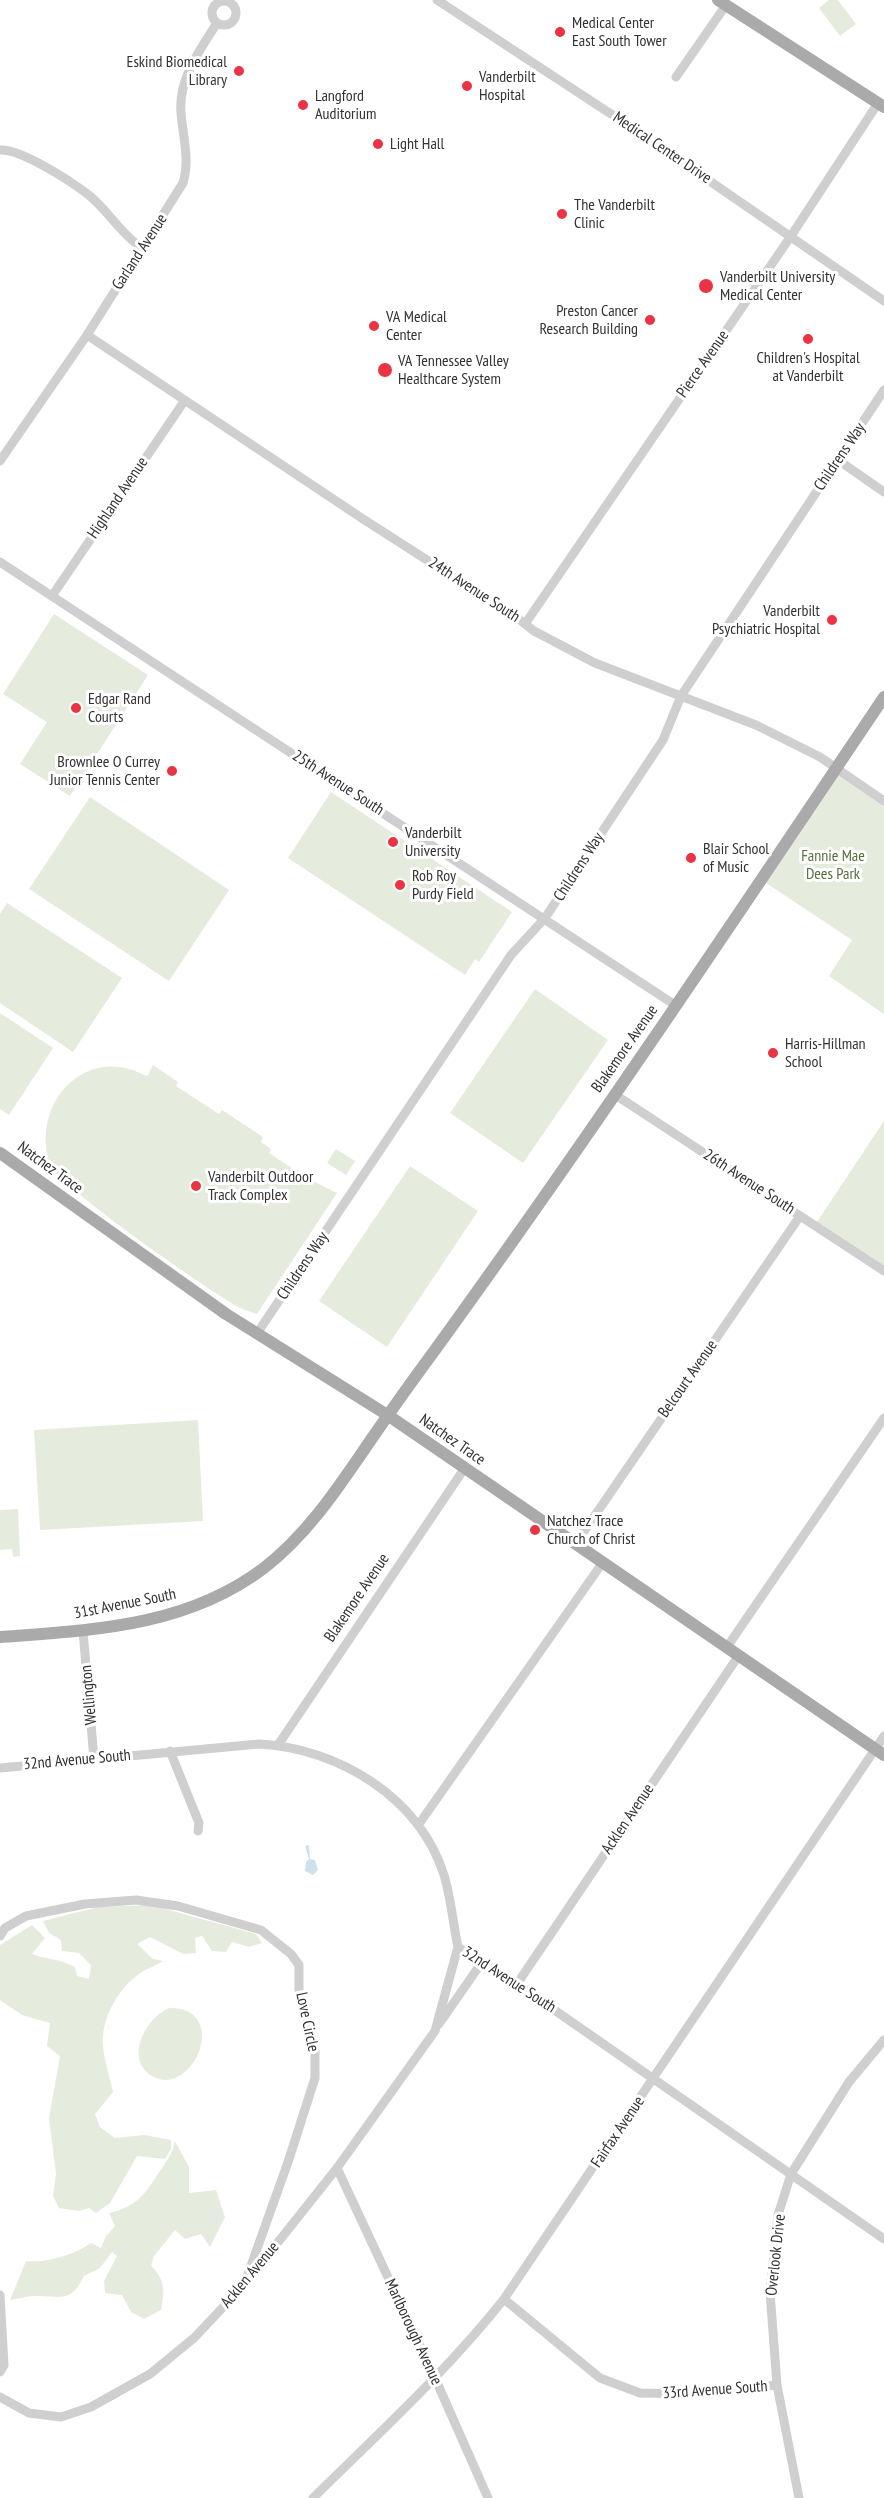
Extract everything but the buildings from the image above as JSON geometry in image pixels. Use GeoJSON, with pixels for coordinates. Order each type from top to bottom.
{"type":"FeatureCollection","features":[{"type":"Feature","properties":{"kind":"main road"},"geometry":{"type":"LineString","coordinates":[[722,2],[881,105]]}},
{"type":"Feature","properties":{"kind":"main road","name":"Blakemore Avenue"},"geometry":{"type":"LineString","coordinates":[[388,1416],[614,1094],[884,698]]}},
{"type":"Feature","properties":{"kind":"main road","name":"Natchez Trace"},"geometry":{"type":"LineString","coordinates":[[0,1152],[226,1314],[258,1332],[388,1416],[879,1753]]}},
{"type":"Feature","properties":{"kind":"main road","name":"31st Avenue South"},"geometry":{"type":"LineString","coordinates":[[0,1637],[83,1631],[166,1617],[200,1605],[262,1569],[293,1543],[388,1416]]}},
{"type":"Feature","properties":{"kind":"street","name":"Medical Center Drive"},"geometry":{"type":"LineString","coordinates":[[437,0],[637,131],[884,302]]}},
{"type":"Feature","properties":{"kind":"street"},"geometry":{"type":"LineString","coordinates":[[676,77],[722,2]]}},
{"type":"Feature","properties":{"kind":"street","name":"Garland Avenue"},"geometry":{"type":"LineString","coordinates":[[0,461],[87,335],[183,183],[187,160],[180,110],[185,79],[217,23]]}},
{"type":"Feature","properties":{"kind":"street","name":"Pierce Avenue"},"geometry":{"type":"LineString","coordinates":[[525,624],[881,105]]}},
{"type":"Feature","properties":{"kind":"street"},"geometry":{"type":"LineString","coordinates":[[0,150],[6,150],[39,163],[91,196],[131,241],[142,248]]}},
{"type":"Feature","properties":{"kind":"street","name":"24th Avenue South"},"geometry":{"type":"LineString","coordinates":[[87,335],[525,624],[596,663],[756,725],[820,757],[884,801]]}},
{"type":"Feature","properties":{"kind":"street","name":"Childrens Way"},"geometry":{"type":"LineString","coordinates":[[258,1332],[511,955],[545,918],[663,740],[681,696],[884,390]]}},
{"type":"Feature","properties":{"kind":"street","name":"Highland Avenue"},"geometry":{"type":"LineString","coordinates":[[52,596],[184,400]]}},
{"type":"Feature","properties":{"kind":"street"},"geometry":{"type":"LineString","coordinates":[[838,459],[884,492]]}},
{"type":"Feature","properties":{"kind":"street","name":"25th Avenue South"},"geometry":{"type":"LineString","coordinates":[[0,562],[675,1005]]}},
{"type":"Feature","properties":{"kind":"street","name":"26th Avenue South"},"geometry":{"type":"LineString","coordinates":[[614,1094],[884,1271]]}},
{"type":"Feature","properties":{"kind":"street","name":"Belcourt Avenue"},"geometry":{"type":"LineString","coordinates":[[576,1543],[800,1216]]}},
{"type":"Feature","properties":{"kind":"street"},"geometry":{"type":"LineString","coordinates":[[727,1647],[884,1418]]}},
{"type":"Feature","properties":{"kind":"street","name":"Blakemore Avenue"},"geometry":{"type":"LineString","coordinates":[[278,1745],[464,1469]]}},
{"type":"Feature","properties":{"kind":"street"},"geometry":{"type":"LineString","coordinates":[[419,1824],[603,1562]]}},
{"type":"Feature","properties":{"kind":"street","name":"Wellington"},"geometry":{"type":"LineString","coordinates":[[83,1631],[94,1759]]}},
{"type":"Feature","properties":{"kind":"street","name":"Acklen Avenue"},"geometry":{"type":"LineString","coordinates":[[517,1984],[739,1655]]}},
{"type":"Feature","properties":{"kind":"street","name":"Fairfax Avenue"},"geometry":{"type":"LineString","coordinates":[[313,2498],[435,2378],[473,2338],[504,2299],[879,1753],[884,1736]]}},
{"type":"Feature","properties":{"kind":"street","name":"32nd Avenue South"},"geometry":{"type":"LineString","coordinates":[[0,1768],[260,1744],[278,1745],[323,1757],[350,1768],[386,1792],[419,1824],[444,1875],[458,1947],[517,1984],[884,2239]]}},
{"type":"Feature","properties":{"kind":"street"},"geometry":{"type":"LineString","coordinates":[[170,1751],[199,1823],[198,1831]]}},
{"type":"Feature","properties":{"kind":"street","name":"Love Circle"},"geometry":{"type":"LineString","coordinates":[[0,1936],[5,1928],[26,1917],[85,1904],[136,1900],[178,1906],[261,1930],[291,1954],[299,1965],[299,1991],[315,2051],[315,2078],[244,2285]]}},
{"type":"Feature","properties":{"kind":"street","name":"Acklen Avenue"},"geometry":{"type":"LineString","coordinates":[[435,2031],[458,1947]]}},
{"type":"Feature","properties":{"kind":"street","name":"Acklen Avenue"},"geometry":{"type":"LineString","coordinates":[[0,2397],[29,2413],[61,2417],[91,2407],[150,2374],[194,2338],[244,2285],[337,2168],[482,1962]]}},
{"type":"Feature","properties":{"kind":"street","name":"Overlook Drive"},"geometry":{"type":"LineString","coordinates":[[799,2498],[777,2385],[770,2292],[778,2215],[791,2174],[849,2082],[884,2040]]}},
{"type":"Feature","properties":{"kind":"street","name":"Marlborough Avenue"},"geometry":{"type":"LineString","coordinates":[[337,2168],[488,2498]]}},
{"type":"Feature","properties":{"kind":"street"},"geometry":{"type":"LineString","coordinates":[[0,2295],[4,2365],[0,2373]]}},
{"type":"Feature","properties":{"kind":"street","name":"33rd Avenue South"},"geometry":{"type":"LineString","coordinates":[[504,2299],[600,2378],[640,2393],[692,2394],[777,2385]]}},
{"type":"Feature","properties":{"kind":"green space"},"geometry":{"type":"Polygon","coordinates":[[[829,0],[838,0],[856,24],[840,36],[819,8],[829,0]]]}},
{"type":"Feature","properties":{"kind":"green space","name":"Edgar Rand Courts"},"geometry":{"type":"Polygon","coordinates":[[[54,614],[148,675],[70,796],[20,764],[47,722],[3,694],[54,614]]]}},
{"type":"Feature","properties":{"kind":"green space","name":"Fannie Mae Dees Park"},"geometry":{"type":"Polygon","coordinates":[[[836,768],[884,801],[884,1014],[829,976],[852,940],[760,879],[836,768]]]}},
{"type":"Feature","properties":{"kind":"green space","name":"Rob Roy Purdy Field"},"geometry":{"type":"Polygon","coordinates":[[[331,792],[512,912],[479,962],[475,959],[465,975],[288,858],[331,792]]]}},
{"type":"Feature","properties":{"kind":"green space"},"geometry":{"type":"Polygon","coordinates":[[[90,797],[229,890],[169,981],[29,889],[90,797]]]}},
{"type":"Feature","properties":{"kind":"green space"},"geometry":{"type":"Polygon","coordinates":[[[7,903],[122,978],[73,1052],[0,1003],[0,914],[7,903]]]}},
{"type":"Feature","properties":{"kind":"green space"},"geometry":{"type":"Polygon","coordinates":[[[535,989],[608,1040],[523,1163],[450,1113],[535,989]]]}},
{"type":"Feature","properties":{"kind":"green space"},"geometry":{"type":"Polygon","coordinates":[[[0,1013],[53,1048],[9,1115],[0,1109],[0,1013]]]}},
{"type":"Feature","properties":{"kind":"green space","name":"Vanderbilt Outdoor Track Complex"},"geometry":{"type":"Polygon","coordinates":[[[153,1065],[178,1082],[176,1086],[219,1114],[222,1110],[263,1137],[261,1142],[271,1149],[269,1153],[307,1178],[337,1193],[257,1314],[240,1308],[224,1298],[136,1238],[77,1192],[49,1162],[46,1140],[49,1119],[56,1100],[69,1084],[84,1073],[103,1067],[124,1068],[146,1076],[153,1065]]]}},
{"type":"Feature","properties":{"kind":"green space"},"geometry":{"type":"Polygon","coordinates":[[[884,1121],[884,1271],[815,1225],[884,1121]]]}},
{"type":"Feature","properties":{"kind":"green space"},"geometry":{"type":"Polygon","coordinates":[[[336,1149],[355,1161],[346,1175],[327,1163],[336,1149]]]}},
{"type":"Feature","properties":{"kind":"green space"},"geometry":{"type":"Polygon","coordinates":[[[410,1166],[478,1211],[387,1347],[319,1301],[410,1166]]]}},
{"type":"Feature","properties":{"kind":"green space"},"geometry":{"type":"Polygon","coordinates":[[[198,1420],[203,1521],[40,1530],[34,1430],[198,1420]]]}},
{"type":"Feature","properties":{"kind":"green space"},"geometry":{"type":"Polygon","coordinates":[[[18,1509],[20,1556],[13,1557],[12,1549],[0,1550],[0,1510],[18,1509]]]}},
{"type":"Feature","properties":{"kind":"green space"},"geometry":{"type":"Polygon","coordinates":[[[151,1905],[256,1934],[262,1943],[249,1947],[232,1942],[226,1952],[212,1951],[202,1936],[195,1938],[196,1953],[183,1954],[150,1937],[137,1944],[153,1959],[163,1961],[142,1972],[131,1981],[112,2006],[105,2026],[103,2046],[113,2092],[95,2114],[100,2127],[115,2138],[144,2135],[171,2140],[171,2149],[165,2159],[137,2156],[110,2203],[96,2213],[89,2208],[79,2211],[59,2208],[53,2196],[56,2174],[49,2118],[60,2056],[47,2046],[50,2023],[22,2015],[0,2000],[0,1945],[32,1925],[45,1938],[32,1954],[69,1964],[75,1967],[77,1976],[89,1979],[91,1965],[79,1953],[62,1951],[61,1940],[49,1933],[43,1921],[98,1907],[151,1905]]]}},
{"type":"Feature","properties":{"kind":"green space"},"geometry":{"type":"Polygon","coordinates":[[[169,2008],[188,2011],[198,2021],[202,2035],[200,2050],[193,2064],[182,2075],[169,2080],[154,2077],[145,2070],[140,2061],[139,2051],[141,2040],[152,2021],[169,2008]]]}},
{"type":"Feature","properties":{"kind":"green space"},"geometry":{"type":"Polygon","coordinates":[[[175,2141],[189,2167],[189,2193],[216,2190],[225,2217],[210,2247],[201,2234],[185,2239],[175,2230],[154,2256],[151,2265],[163,2286],[161,2310],[144,2319],[131,2312],[122,2295],[105,2293],[104,2281],[117,2256],[112,2252],[100,2268],[84,2276],[69,2295],[32,2296],[10,2300],[26,2261],[43,2261],[60,2257],[91,2243],[101,2248],[106,2236],[115,2226],[109,2213],[127,2207],[145,2193],[169,2157],[175,2141]]]}},
{"type":"Feature","properties":{"kind":"water"},"geometry":{"type":"Polygon","coordinates":[[[309,1845],[310,1859],[315,1860],[318,1870],[313,1875],[305,1871],[306,1862],[309,1859],[305,1846],[309,1845]]]}},
{"type":"Feature","properties":{"kind":"place","name":"Medical Center East South Tower"},"geometry":{"type":"Point","coordinates":[560,32]}},
{"type":"Feature","properties":{"kind":"place","name":"Eskind Biomedical Library"},"geometry":{"type":"Point","coordinates":[239,71]}},
{"type":"Feature","properties":{"kind":"place","name":"Vanderbilt Hospital"},"geometry":{"type":"Point","coordinates":[467,86]}},
{"type":"Feature","properties":{"kind":"place","name":"Langford Auditorium"},"geometry":{"type":"Point","coordinates":[303,105]}},
{"type":"Feature","properties":{"kind":"place","name":"Light Hall"},"geometry":{"type":"Point","coordinates":[378,144]}},
{"type":"Feature","properties":{"kind":"place","name":"The Vanderbilt Clinic"},"geometry":{"type":"Point","coordinates":[562,214]}},
{"type":"Feature","properties":{"kind":"place","name":"Vanderbilt University Medical Center"},"geometry":{"type":"Point","coordinates":[706,286]}},
{"type":"Feature","properties":{"kind":"place","name":"Preston Cancer Research Building"},"geometry":{"type":"Point","coordinates":[650,320]}},
{"type":"Feature","properties":{"kind":"place","name":"VA Medical Center"},"geometry":{"type":"Point","coordinates":[374,326]}},
{"type":"Feature","properties":{"kind":"place","name":"Children's Hospital at Vanderbilt"},"geometry":{"type":"Point","coordinates":[808,339]}},
{"type":"Feature","properties":{"kind":"place","name":"VA Tennessee Valley Healthcare System"},"geometry":{"type":"Point","coordinates":[385,370]}},
{"type":"Feature","properties":{"kind":"place","name":"Vanderbilt Psychiatric Hospital"},"geometry":{"type":"Point","coordinates":[832,620]}},
{"type":"Feature","properties":{"kind":"place","name":"Edgar Rand Courts"},"geometry":{"type":"Point","coordinates":[76,708]}},
{"type":"Feature","properties":{"kind":"place","name":"Brownlee O Currey Junior Tennis Center"},"geometry":{"type":"Point","coordinates":[172,771]}},
{"type":"Feature","properties":{"kind":"place","name":"Vanderbilt University"},"geometry":{"type":"Point","coordinates":[393,842]}},
{"type":"Feature","properties":{"kind":"place","name":"Blair School of Music"},"geometry":{"type":"Point","coordinates":[691,858]}},
{"type":"Feature","properties":{"kind":"place","name":"Rob Roy Purdy Field"},"geometry":{"type":"Point","coordinates":[400,885]}},
{"type":"Feature","properties":{"kind":"place","name":"Harris-Hillman School"},"geometry":{"type":"Point","coordinates":[773,1053]}},
{"type":"Feature","properties":{"kind":"place","name":"Vanderbilt Outdoor Track Complex"},"geometry":{"type":"Point","coordinates":[196,1186]}},
{"type":"Feature","properties":{"kind":"place","name":"Natchez Trace Church of Christ"},"geometry":{"type":"Point","coordinates":[535,1530]}}]}
